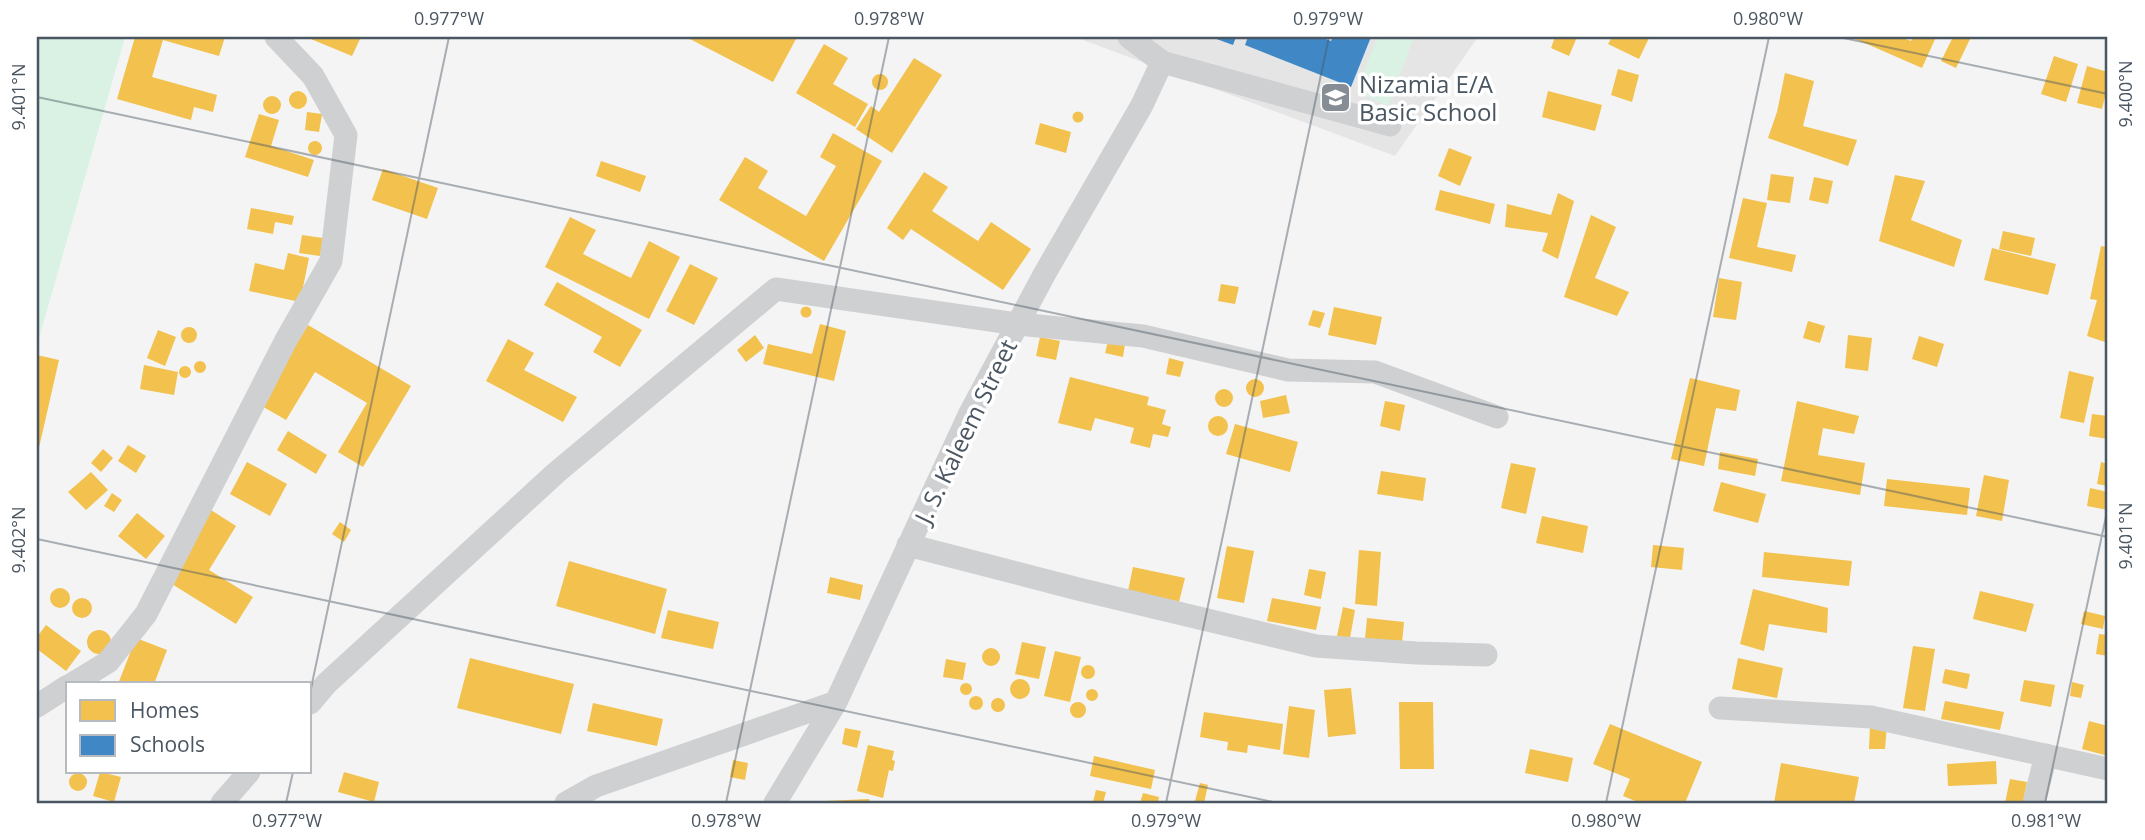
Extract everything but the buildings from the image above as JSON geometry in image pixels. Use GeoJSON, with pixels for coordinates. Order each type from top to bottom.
{"type":"FeatureCollection","features":[{"type":"Feature","properties":{"kind":"street"},"geometry":{"type":"LineString","coordinates":[[75,682],[108,662],[146,614],[286,340],[331,261],[346,135],[313,76],[276,37]]}},
{"type":"Feature","properties":{"kind":"street"},"geometry":{"type":"LineString","coordinates":[[1129,37],[1162,62],[1390,125]]}},
{"type":"Feature","properties":{"kind":"street","name":"J. S. Kaleem Street"},"geometry":{"type":"LineString","coordinates":[[775,803],[836,702],[969,415],[1142,105],[1162,62]]}},
{"type":"Feature","properties":{"kind":"street"},"geometry":{"type":"LineString","coordinates":[[312,701],[327,683],[557,472],[776,289],[1018,324],[1143,336],[1288,370],[1375,372],[1497,417]]}},
{"type":"Feature","properties":{"kind":"street"},"geometry":{"type":"LineString","coordinates":[[908,545],[1316,646],[1486,655]]}},
{"type":"Feature","properties":{"kind":"street"},"geometry":{"type":"LineString","coordinates":[[37,706],[66,688]]}},
{"type":"Feature","properties":{"kind":"street"},"geometry":{"type":"LineString","coordinates":[[566,803],[596,786],[836,702]]}},
{"type":"Feature","properties":{"kind":"street"},"geometry":{"type":"LineString","coordinates":[[1720,708],[1871,717],[2108,769]]}},
{"type":"Feature","properties":{"kind":"street"},"geometry":{"type":"LineString","coordinates":[[2034,803],[2046,755]]}},
{"type":"Feature","properties":{"kind":"street"},"geometry":{"type":"LineString","coordinates":[[222,803],[247,774]]}},
{"type":"Feature","properties":{"kind":"shaded area","name":"Nizamia E/A Basic School"},"geometry":{"type":"Polygon","coordinates":[[[1075,37],[1478,37],[1395,156],[1075,37]]]}},
{"type":"Feature","properties":{"kind":"green space"},"geometry":{"type":"Polygon","coordinates":[[[37,37],[125,37],[37,345],[37,37]]]}},
{"type":"Feature","properties":{"kind":"green space"},"geometry":{"type":"Polygon","coordinates":[[[1377,37],[1414,37],[1388,106],[1357,92],[1377,37]]]}},
{"type":"Feature","properties":{"kind":"place","name":"Nizamia E/A Basic School"},"geometry":{"type":"Point","coordinates":[1336,97]}}]}
